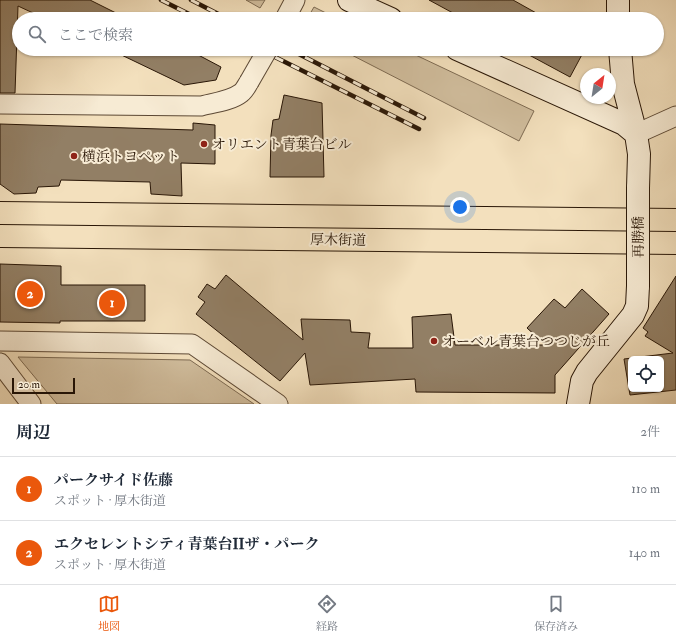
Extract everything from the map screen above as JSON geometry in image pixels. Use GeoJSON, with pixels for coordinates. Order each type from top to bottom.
{"type":"FeatureCollection","features":[{"type":"Feature","properties":{"kind":"highway","name":"厚木街道"},"geometry":{"type":"LineString","coordinates":[[0,214],[676,220]]}},
{"type":"Feature","properties":{"kind":"highway","name":"厚木街道"},"geometry":{"type":"LineString","coordinates":[[0,236],[676,244]]}},
{"type":"Feature","properties":{"kind":"street"},"geometry":{"type":"LineString","coordinates":[[349,0],[376,12]]}},
{"type":"Feature","properties":{"kind":"street"},"geometry":{"type":"LineString","coordinates":[[618,0],[618,12]]}},
{"type":"Feature","properties":{"kind":"street"},"geometry":{"type":"LineString","coordinates":[[0,104],[200,106],[218,102],[242,92],[264,56]]}},
{"type":"Feature","properties":{"kind":"street"},"geometry":{"type":"LineString","coordinates":[[473,56],[624,124],[636,134],[676,116]]}},
{"type":"Feature","properties":{"kind":"street","name":"再勝橋"},"geometry":{"type":"LineString","coordinates":[[578,404],[582,380],[633,315],[637,306],[639,154],[636,134],[623,84],[621,56]]}},
{"type":"Feature","properties":{"kind":"street"},"geometry":{"type":"LineString","coordinates":[[0,341],[192,344],[278,404]]}},
{"type":"Feature","properties":{"kind":"street"},"geometry":{"type":"LineString","coordinates":[[0,363],[31,404]]}},
{"type":"Feature","properties":{"kind":"shaded area"},"geometry":{"type":"Polygon","coordinates":[[[246,0],[265,0],[260,8],[246,0]]]}},
{"type":"Feature","properties":{"kind":"shaded area"},"geometry":{"type":"Polygon","coordinates":[[[314,7],[324,12],[311,12],[314,7]]]}},
{"type":"Feature","properties":{"kind":"shaded area"},"geometry":{"type":"Polygon","coordinates":[[[354,56],[418,56],[534,111],[519,141],[354,56]]]}},
{"type":"Feature","properties":{"kind":"shaded area"},"geometry":{"type":"Polygon","coordinates":[[[18,357],[190,360],[254,404],[57,404],[18,357]]]}},
{"type":"Feature","properties":{"kind":"building"},"geometry":{"type":"Polygon","coordinates":[[[0,0],[90,0],[114,12],[31,12],[18,6],[18,12],[12,12],[12,56],[16,56],[15,93],[0,93],[0,0]]]}},
{"type":"Feature","properties":{"kind":"building"},"geometry":{"type":"Polygon","coordinates":[[[429,0],[513,0],[534,12],[451,12],[429,0]]]}},
{"type":"Feature","properties":{"kind":"building"},"geometry":{"type":"Polygon","coordinates":[[[124,56],[200,56],[221,67],[216,80],[184,85],[124,56]]]}},
{"type":"Feature","properties":{"kind":"building"},"geometry":{"type":"Polygon","coordinates":[[[531,56],[581,56],[570,77],[531,56]]]}},
{"type":"Feature","properties":{"kind":"building"},"geometry":{"type":"Polygon","coordinates":[[[284,95],[322,103],[324,177],[270,177],[271,135],[273,120],[279,119],[284,95]]]}},
{"type":"Feature","properties":{"kind":"building"},"geometry":{"type":"Polygon","coordinates":[[[193,123],[215,125],[215,164],[181,163],[182,196],[151,194],[150,182],[61,180],[59,186],[38,187],[36,193],[14,194],[0,184],[0,124],[193,130],[193,123]]]}},
{"type":"Feature","properties":{"kind":"building"},"geometry":{"type":"Polygon","coordinates":[[[0,264],[61,266],[61,285],[145,285],[145,321],[60,321],[60,323],[0,322],[0,264]]]}},
{"type":"Feature","properties":{"kind":"building"},"geometry":{"type":"Polygon","coordinates":[[[226,275],[303,340],[301,319],[350,320],[351,332],[370,333],[368,348],[413,348],[412,317],[451,314],[455,345],[546,345],[527,328],[554,299],[565,308],[582,289],[609,314],[555,375],[555,393],[416,392],[415,379],[310,385],[305,353],[280,381],[196,314],[205,302],[198,297],[207,284],[215,289],[226,275]]]}},
{"type":"Feature","properties":{"kind":"building"},"geometry":{"type":"Polygon","coordinates":[[[676,276],[676,390],[664,391],[664,356],[648,356],[673,353],[645,336],[648,332],[643,328],[676,276]]]}},
{"type":"Feature","properties":{"kind":"building"},"geometry":{"type":"Polygon","coordinates":[[[624,359],[628,359],[628,383],[624,359]]]}},
{"type":"Feature","properties":{"kind":"building"},"geometry":{"type":"Polygon","coordinates":[[[630,392],[658,392],[630,395],[630,392]]]}},
{"type":"Feature","properties":{"kind":"railway"},"geometry":{"type":"LineString","coordinates":[[161,0],[185,12]]}},
{"type":"Feature","properties":{"kind":"railway"},"geometry":{"type":"LineString","coordinates":[[191,0],[214,12]]}},
{"type":"Feature","properties":{"kind":"railway"},"geometry":{"type":"LineString","coordinates":[[273,56],[419,129]]}},
{"type":"Feature","properties":{"kind":"railway"},"geometry":{"type":"LineString","coordinates":[[303,56],[424,118]]}},
{"type":"Feature","properties":{"kind":"place","name":"オリエント青葉台ビル"},"geometry":{"type":"Point","coordinates":[204,144]}},
{"type":"Feature","properties":{"kind":"place","name":"横浜トヨペット"},"geometry":{"type":"Point","coordinates":[74,156]}},
{"type":"Feature","properties":{"kind":"place","name":"エクセレントシティ青葉台IIザ・パーク"},"geometry":{"type":"Point","coordinates":[30,294]}},
{"type":"Feature","properties":{"kind":"place","name":"パークサイド佐藤"},"geometry":{"type":"Point","coordinates":[112,303]}},
{"type":"Feature","properties":{"kind":"place","name":"オーベル青葉台つつじが丘"},"geometry":{"type":"Point","coordinates":[434,341]}}]}
